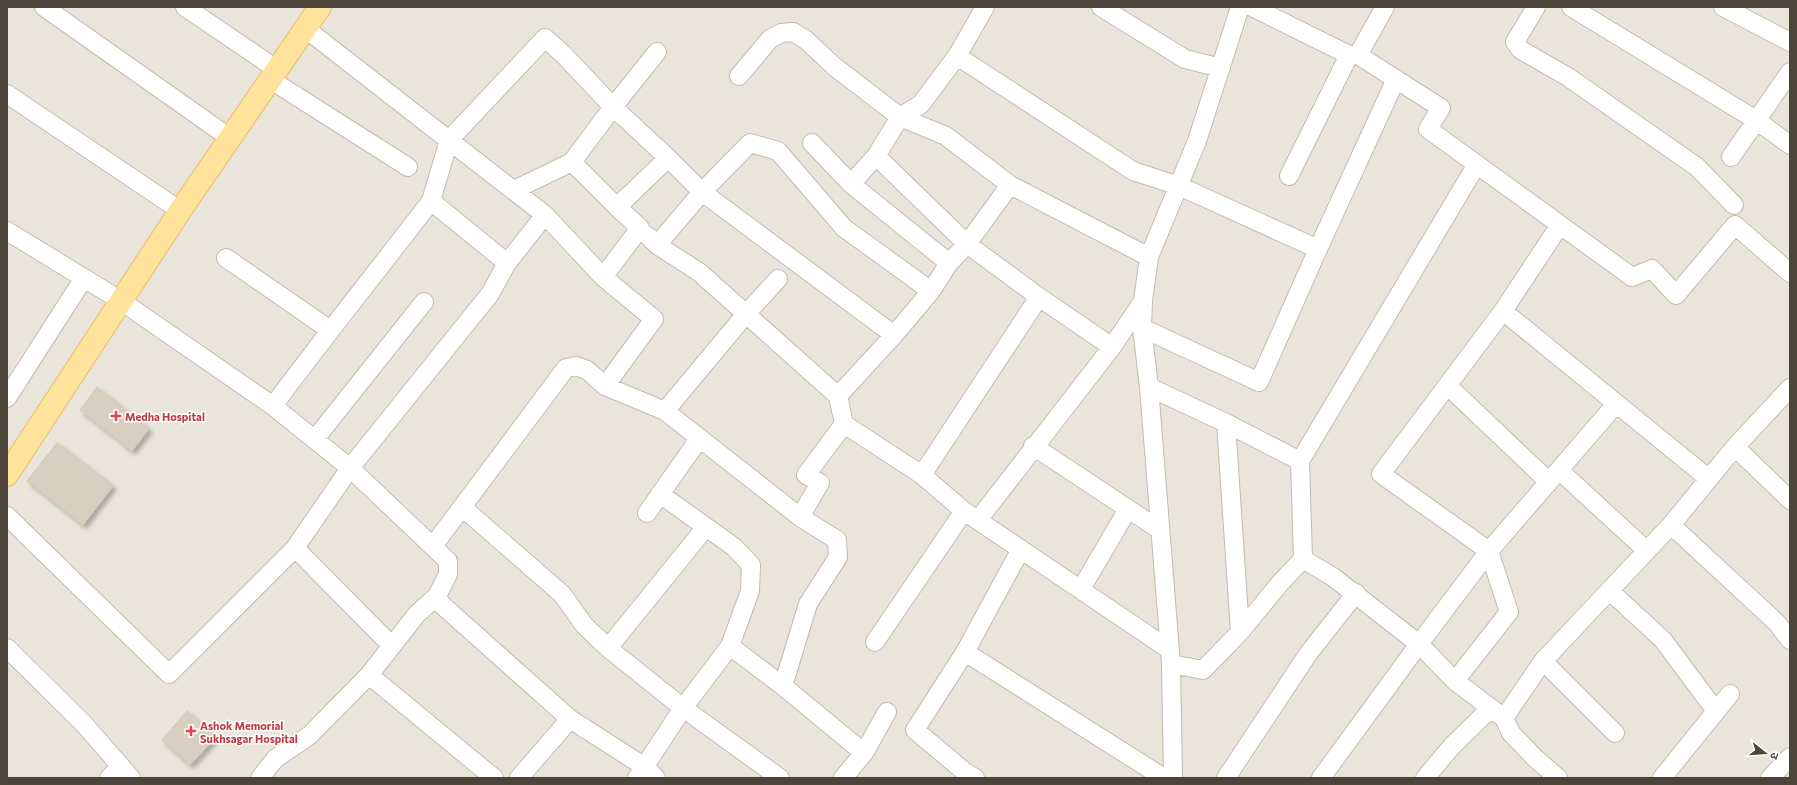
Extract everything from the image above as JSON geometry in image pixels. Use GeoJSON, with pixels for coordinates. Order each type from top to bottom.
{"type":"FeatureCollection","features":[{"type":"Feature","properties":{"kind":"main road"},"geometry":{"type":"LineString","coordinates":[[268,71],[304,7]]}},
{"type":"Feature","properties":{"kind":"main road"},"geometry":{"type":"LineString","coordinates":[[7,475],[115,297],[169,203],[268,71],[306,29],[320,7]]}},
{"type":"Feature","properties":{"kind":"main road"},"geometry":{"type":"LineString","coordinates":[[7,450],[115,297],[180,211],[230,123]]}},
{"type":"Feature","properties":{"kind":"street"},"geometry":{"type":"LineString","coordinates":[[44,7],[230,123]]}},
{"type":"Feature","properties":{"kind":"street"},"geometry":{"type":"LineString","coordinates":[[185,7],[268,71],[408,167]]}},
{"type":"Feature","properties":{"kind":"street"},"geometry":{"type":"LineString","coordinates":[[850,184],[876,156],[900,117],[921,104],[957,56],[985,7]]}},
{"type":"Feature","properties":{"kind":"street"},"geometry":{"type":"LineString","coordinates":[[1101,7],[1185,59],[1221,68]]}},
{"type":"Feature","properties":{"kind":"street"},"geometry":{"type":"LineString","coordinates":[[1173,778],[1171,657],[1149,386],[1142,328],[1143,301],[1149,257],[1179,186],[1221,68],[1240,7]]}},
{"type":"Feature","properties":{"kind":"street"},"geometry":{"type":"LineString","coordinates":[[1252,7],[1353,55],[1396,79],[1441,108],[1428,129],[1632,277],[1652,269],[1676,295],[1735,225],[1790,273]]}},
{"type":"Feature","properties":{"kind":"street"},"geometry":{"type":"LineString","coordinates":[[1289,176],[1353,55],[1385,7]]}},
{"type":"Feature","properties":{"kind":"street"},"geometry":{"type":"LineString","coordinates":[[1536,7],[1515,42],[1522,50],[1568,77],[1697,167],[1734,205]]}},
{"type":"Feature","properties":{"kind":"street"},"geometry":{"type":"LineString","coordinates":[[1571,7],[1756,120],[1790,145]]}},
{"type":"Feature","properties":{"kind":"street"},"geometry":{"type":"LineString","coordinates":[[1723,7],[1790,42]]}},
{"type":"Feature","properties":{"kind":"street"},"geometry":{"type":"LineString","coordinates":[[306,29],[546,215],[603,277],[654,319],[605,386]]}},
{"type":"Feature","properties":{"kind":"street"},"geometry":{"type":"LineString","coordinates":[[739,76],[770,39],[781,33],[793,32],[806,40],[835,66],[900,117],[946,136]]}},
{"type":"Feature","properties":{"kind":"street"},"geometry":{"type":"LineString","coordinates":[[273,406],[330,330],[377,272],[431,201],[449,140],[545,38],[702,192],[894,335]]}},
{"type":"Feature","properties":{"kind":"street"},"geometry":{"type":"LineString","coordinates":[[514,190],[572,162],[657,52]]}},
{"type":"Feature","properties":{"kind":"street"},"geometry":{"type":"LineString","coordinates":[[957,56],[1133,171],[1179,186],[1318,249]]}},
{"type":"Feature","properties":{"kind":"street"},"geometry":{"type":"LineString","coordinates":[[1731,157],[1790,72]]}},
{"type":"Feature","properties":{"kind":"street"},"geometry":{"type":"LineString","coordinates":[[1142,328],[1259,382],[1396,79]]}},
{"type":"Feature","properties":{"kind":"street"},"geometry":{"type":"LineString","coordinates":[[7,94],[169,203]]}},
{"type":"Feature","properties":{"kind":"street"},"geometry":{"type":"LineString","coordinates":[[921,104],[946,136],[1010,185],[1149,257]]}},
{"type":"Feature","properties":{"kind":"street"},"geometry":{"type":"LineString","coordinates":[[657,245],[702,192],[750,143],[778,151],[844,228],[931,291]]}},
{"type":"Feature","properties":{"kind":"street"},"geometry":{"type":"LineString","coordinates":[[812,143],[850,184],[949,263]]}},
{"type":"Feature","properties":{"kind":"street"},"geometry":{"type":"LineString","coordinates":[[876,156],[966,244],[1039,297],[1112,347]]}},
{"type":"Feature","properties":{"kind":"street"},"geometry":{"type":"LineString","coordinates":[[617,207],[668,158]]}},
{"type":"Feature","properties":{"kind":"street"},"geometry":{"type":"LineString","coordinates":[[572,162],[657,245],[699,272],[838,396],[844,424],[922,475],[971,515],[1081,589],[1171,657],[1203,670],[1240,632],[1281,582],[1303,559],[1300,461],[1477,164]]}},
{"type":"Feature","properties":{"kind":"street"},"geometry":{"type":"LineString","coordinates":[[838,396],[894,335],[931,291],[949,263],[966,244],[1010,185]]}},
{"type":"Feature","properties":{"kind":"street"},"geometry":{"type":"LineString","coordinates":[[431,201],[506,263]]}},
{"type":"Feature","properties":{"kind":"street"},"geometry":{"type":"LineString","coordinates":[[7,516],[170,674],[295,548],[350,468],[490,294],[506,263],[546,215]]}},
{"type":"Feature","properties":{"kind":"street"},"geometry":{"type":"LineString","coordinates":[[1455,681],[1510,612],[1489,551],[1381,474],[1503,311],[1560,225]]}},
{"type":"Feature","properties":{"kind":"street"},"geometry":{"type":"LineString","coordinates":[[603,277],[640,228]]}},
{"type":"Feature","properties":{"kind":"street"},"geometry":{"type":"LineString","coordinates":[[7,231],[115,297],[273,406],[350,468],[448,561],[448,574],[437,596],[417,614],[369,675],[310,735],[275,759],[260,778]]}},
{"type":"Feature","properties":{"kind":"street"},"geometry":{"type":"LineString","coordinates":[[226,258],[330,330]]}},
{"type":"Feature","properties":{"kind":"street"},"geometry":{"type":"LineString","coordinates":[[7,398],[84,278]]}},
{"type":"Feature","properties":{"kind":"street"},"geometry":{"type":"LineString","coordinates":[[665,411],[746,314],[778,279]]}},
{"type":"Feature","properties":{"kind":"street"},"geometry":{"type":"LineString","coordinates":[[922,475],[1039,297]]}},
{"type":"Feature","properties":{"kind":"street"},"geometry":{"type":"LineString","coordinates":[[875,642],[971,515],[1033,446],[1112,347],[1143,301]]}},
{"type":"Feature","properties":{"kind":"street"},"geometry":{"type":"LineString","coordinates":[[315,439],[424,302]]}},
{"type":"Feature","properties":{"kind":"street"},"geometry":{"type":"LineString","coordinates":[[1503,311],[1709,480]]}},
{"type":"Feature","properties":{"kind":"street"},"geometry":{"type":"LineString","coordinates":[[433,546],[566,368],[576,366],[588,370],[605,386],[665,411],[800,517],[836,540],[838,557],[808,604],[783,686]]}},
{"type":"Feature","properties":{"kind":"street"},"geometry":{"type":"LineString","coordinates":[[1149,386],[1300,461]]}},
{"type":"Feature","properties":{"kind":"street"},"geometry":{"type":"LineString","coordinates":[[1448,386],[1554,476],[1647,551]]}},
{"type":"Feature","properties":{"kind":"street"},"geometry":{"type":"LineString","coordinates":[[1425,778],[1452,746],[1497,713],[1543,661],[1670,526],[1735,447],[1790,388]]}},
{"type":"Feature","properties":{"kind":"street"},"geometry":{"type":"LineString","coordinates":[[1321,778],[1489,551],[1616,404]]}},
{"type":"Feature","properties":{"kind":"street"},"geometry":{"type":"LineString","coordinates":[[1226,423],[1240,632]]}},
{"type":"Feature","properties":{"kind":"street"},"geometry":{"type":"LineString","coordinates":[[800,517],[820,483],[806,475],[844,424]]}},
{"type":"Feature","properties":{"kind":"street"},"geometry":{"type":"LineString","coordinates":[[647,513],[699,438]]}},
{"type":"Feature","properties":{"kind":"street"},"geometry":{"type":"LineString","coordinates":[[1033,446],[1160,530]]}},
{"type":"Feature","properties":{"kind":"street"},"geometry":{"type":"LineString","coordinates":[[1735,447],[1790,500]]}},
{"type":"Feature","properties":{"kind":"street"},"geometry":{"type":"LineString","coordinates":[[437,596],[441,604],[570,719],[646,774],[683,708],[730,646],[750,591],[751,565],[734,547],[660,494]]}},
{"type":"Feature","properties":{"kind":"street"},"geometry":{"type":"LineString","coordinates":[[462,507],[562,594],[584,626],[608,648],[683,708],[780,778]]}},
{"type":"Feature","properties":{"kind":"street"},"geometry":{"type":"LineString","coordinates":[[1081,589],[1128,509]]}},
{"type":"Feature","properties":{"kind":"street"},"geometry":{"type":"LineString","coordinates":[[1670,526],[1776,623],[1790,640]]}},
{"type":"Feature","properties":{"kind":"street"},"geometry":{"type":"LineString","coordinates":[[608,648],[706,527]]}},
{"type":"Feature","properties":{"kind":"street"},"geometry":{"type":"LineString","coordinates":[[295,548],[392,646]]}},
{"type":"Feature","properties":{"kind":"street"},"geometry":{"type":"LineString","coordinates":[[967,776],[915,730],[965,652],[1021,549]]}},
{"type":"Feature","properties":{"kind":"street"},"geometry":{"type":"LineString","coordinates":[[1303,559],[1333,576],[1419,644],[1455,681],[1497,713],[1511,733],[1535,758],[1558,778]]}},
{"type":"Feature","properties":{"kind":"street"},"geometry":{"type":"LineString","coordinates":[[1610,591],[1663,640],[1715,710]]}},
{"type":"Feature","properties":{"kind":"street"},"geometry":{"type":"LineString","coordinates":[[1226,778],[1308,654],[1356,593]]}},
{"type":"Feature","properties":{"kind":"street"},"geometry":{"type":"LineString","coordinates":[[730,646],[783,686],[864,752]]}},
{"type":"Feature","properties":{"kind":"street"},"geometry":{"type":"LineString","coordinates":[[965,652],[1164,778]]}},
{"type":"Feature","properties":{"kind":"street"},"geometry":{"type":"LineString","coordinates":[[11,659],[83,723],[120,774]]}},
{"type":"Feature","properties":{"kind":"street"},"geometry":{"type":"LineString","coordinates":[[1543,661],[1615,733]]}},
{"type":"Feature","properties":{"kind":"street"},"geometry":{"type":"LineString","coordinates":[[369,675],[494,778]]}},
{"type":"Feature","properties":{"kind":"street"},"geometry":{"type":"LineString","coordinates":[[1662,778],[1715,710],[1730,694]]}},
{"type":"Feature","properties":{"kind":"street"},"geometry":{"type":"LineString","coordinates":[[843,778],[864,752],[887,712]]}},
{"type":"Feature","properties":{"kind":"street"},"geometry":{"type":"LineString","coordinates":[[519,778],[570,719]]}},
{"type":"Feature","properties":{"kind":"street"},"geometry":{"type":"LineString","coordinates":[[1770,778],[1790,757]]}},
{"type":"Feature","properties":{"kind":"shaded area"},"geometry":{"type":"Polygon","coordinates":[[[7,7],[1790,7],[1790,778],[7,778],[7,7]]]}},
{"type":"Feature","properties":{"kind":"building"},"geometry":{"type":"Polygon","coordinates":[[[97,387],[149,429],[132,451],[80,410],[97,387]]]}},
{"type":"Feature","properties":{"kind":"building"},"geometry":{"type":"Polygon","coordinates":[[[57,443],[113,486],[83,525],[27,481],[57,443]]]}},
{"type":"Feature","properties":{"kind":"building"},"geometry":{"type":"Polygon","coordinates":[[[187,711],[216,737],[190,765],[162,740],[187,711]]]}},
{"type":"Feature","properties":{"kind":"place","name":"Medha Hospital"},"geometry":{"type":"Point","coordinates":[116,416]}},
{"type":"Feature","properties":{"kind":"place","name":"Ashok Memorial Sukhsagar Hospital"},"geometry":{"type":"Point","coordinates":[191,731]}}]}
